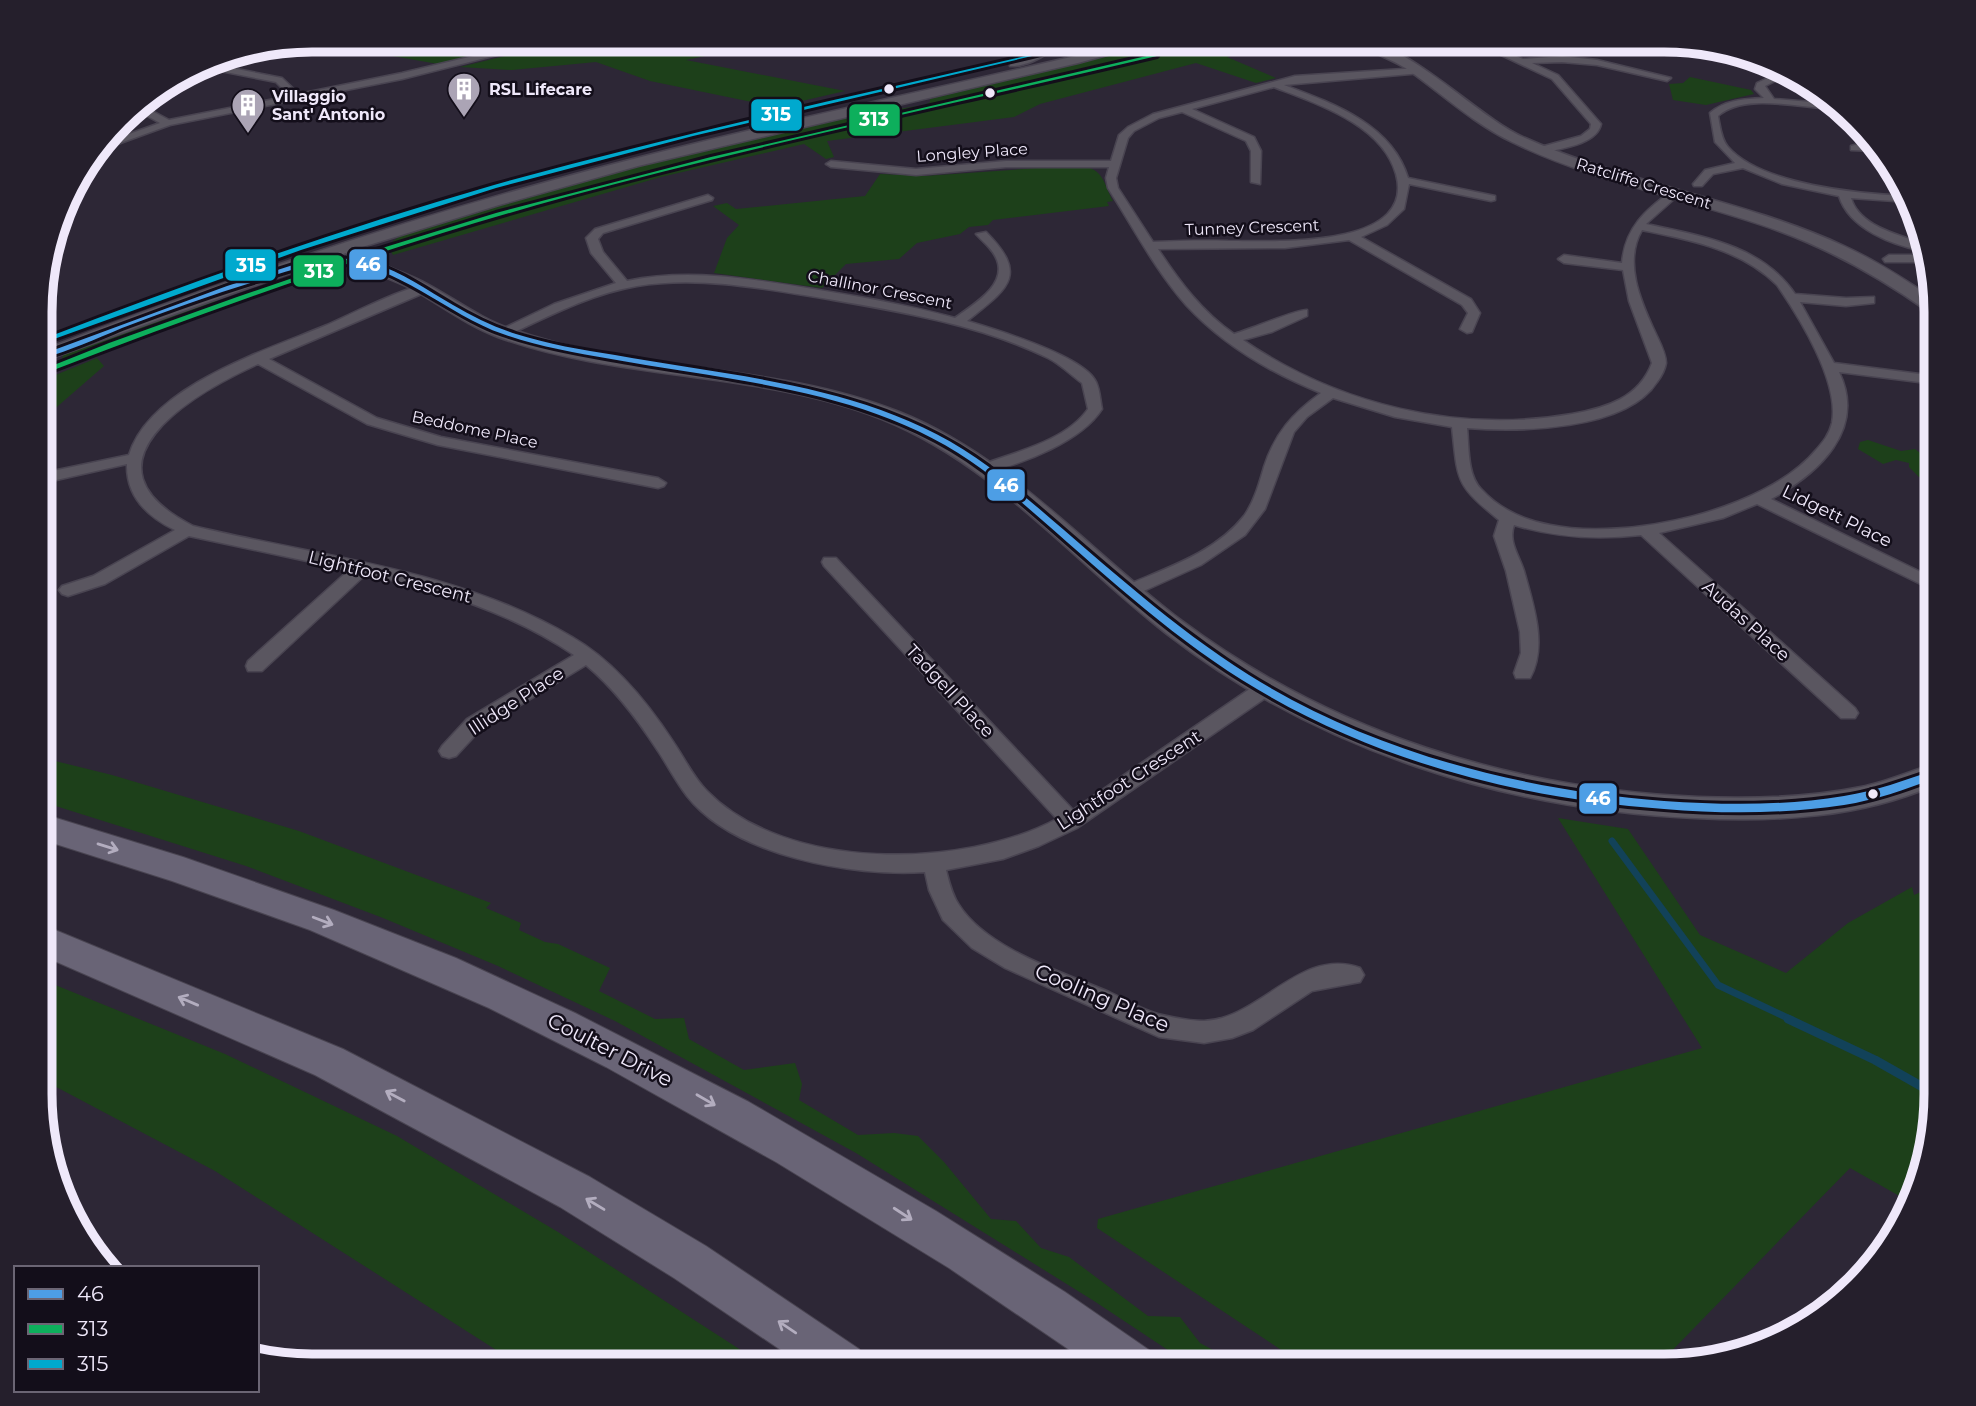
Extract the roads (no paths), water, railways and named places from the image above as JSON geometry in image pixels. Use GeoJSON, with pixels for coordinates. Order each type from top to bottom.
{"type":"FeatureCollection","features":[{"type":"Feature","properties":{"kind":"main road"},"geometry":{"type":"LineString","coordinates":[[1003,68],[1042,52]]}},
{"type":"Feature","properties":{"kind":"main road"},"geometry":{"type":"LineString","coordinates":[[52,353],[349,245],[365,231],[400,224],[629,154],[1003,68],[1052,52]]}},
{"type":"Feature","properties":{"kind":"main road"},"geometry":{"type":"LineString","coordinates":[[1086,52],[1092,55]]}},
{"type":"Feature","properties":{"kind":"main road"},"geometry":{"type":"LineString","coordinates":[[52,336],[295,251],[640,162],[1105,52]]}},
{"type":"Feature","properties":{"kind":"main road","name":"Ratcliffe Crescent"},"geometry":{"type":"LineString","coordinates":[[1389,52],[1419,71],[1483,121],[1541,150],[1757,217],[1833,247],[1923,293]]}},
{"type":"Feature","properties":{"kind":"main road"},"geometry":{"type":"LineString","coordinates":[[382,265],[383,244],[400,224]]}},
{"type":"Feature","properties":{"kind":"main road"},"geometry":{"type":"LineString","coordinates":[[295,251],[332,244],[349,245]]}},
{"type":"Feature","properties":{"kind":"main road"},"geometry":{"type":"LineString","coordinates":[[349,245],[352,252],[382,265],[462,314],[503,332],[564,349],[817,392],[900,419],[937,436],[986,468],[1193,642],[1264,689],[1354,733],[1472,774],[1574,797],[1632,804],[1786,809],[1862,799],[1924,778]]}},
{"type":"Feature","properties":{"kind":"main road"},"geometry":{"type":"LineString","coordinates":[[231,286],[320,261],[382,265]]}},
{"type":"Feature","properties":{"kind":"main road","name":"Coulter Drive"},"geometry":{"type":"LineString","coordinates":[[52,830],[159,862],[324,921],[500,995],[690,1090],[895,1208],[1115,1354]]}},
{"type":"Feature","properties":{"kind":"main road"},"geometry":{"type":"LineString","coordinates":[[52,944],[329,1062],[563,1185],[690,1262],[827,1354]]}},
{"type":"Feature","properties":{"kind":"street"},"geometry":{"type":"LineString","coordinates":[[116,142],[168,123],[505,52]]}},
{"type":"Feature","properties":{"kind":"street"},"geometry":{"type":"LineString","coordinates":[[1503,52],[1555,78],[1597,124],[1595,130],[1585,138],[1541,150]]}},
{"type":"Feature","properties":{"kind":"street"},"geometry":{"type":"LineString","coordinates":[[1525,61],[1577,59],[1667,78]]}},
{"type":"Feature","properties":{"kind":"street"},"geometry":{"type":"LineString","coordinates":[[222,69],[279,80],[297,97]]}},
{"type":"Feature","properties":{"kind":"street"},"geometry":{"type":"LineString","coordinates":[[1419,71],[1325,76],[1274,85],[1156,116],[1130,129],[1123,136],[1111,178],[1113,188],[1152,247],[1184,295],[1199,312],[1232,339],[1276,366],[1332,392],[1398,414],[1460,425],[1520,426],[1574,420],[1616,408],[1645,391],[1655,377],[1658,356],[1634,299],[1626,267],[1627,251],[1638,226],[1650,211],[1676,192]]}},
{"type":"Feature","properties":{"kind":"street"},"geometry":{"type":"LineString","coordinates":[[1771,102],[1760,89],[1760,85],[1777,79]]}},
{"type":"Feature","properties":{"kind":"street"},"geometry":{"type":"LineString","coordinates":[[1274,85],[1331,108],[1369,130],[1389,148],[1398,161],[1403,180],[1491,198]]}},
{"type":"Feature","properties":{"kind":"street"},"geometry":{"type":"LineString","coordinates":[[1822,106],[1771,102],[1732,104],[1714,112],[1719,142],[1725,151],[1745,164],[1780,179],[1844,194],[1897,198]]}},
{"type":"Feature","properties":{"kind":"street"},"geometry":{"type":"LineString","coordinates":[[1184,109],[1250,139],[1256,151],[1255,182]]}},
{"type":"Feature","properties":{"kind":"street"},"geometry":{"type":"LineString","coordinates":[[147,112],[168,123]]}},
{"type":"Feature","properties":{"kind":"street"},"geometry":{"type":"LineString","coordinates":[[1854,148],[1865,149]]}},
{"type":"Feature","properties":{"kind":"street","name":"Longley Place"},"geometry":{"type":"LineString","coordinates":[[831,164],[916,172],[1006,164],[1114,163]]}},
{"type":"Feature","properties":{"kind":"street"},"geometry":{"type":"LineString","coordinates":[[1698,184],[1709,172],[1745,164]]}},
{"type":"Feature","properties":{"kind":"street","name":"Tunney Crescent"},"geometry":{"type":"LineString","coordinates":[[1152,247],[1299,244],[1351,236],[1371,229],[1392,216],[1402,202],[1403,180]]}},
{"type":"Feature","properties":{"kind":"street"},"geometry":{"type":"LineString","coordinates":[[1844,194],[1848,209],[1857,217],[1915,244]]}},
{"type":"Feature","properties":{"kind":"street"},"geometry":{"type":"LineString","coordinates":[[624,285],[597,253],[592,238],[599,231],[708,198]]}},
{"type":"Feature","properties":{"kind":"street"},"geometry":{"type":"LineString","coordinates":[[1460,425],[1467,481],[1480,499],[1527,526],[1561,533],[1645,530],[1709,518],[1761,500],[1808,470],[1834,438],[1840,411],[1834,376],[1780,280],[1751,260],[1708,243],[1638,226]]}},
{"type":"Feature","properties":{"kind":"street"},"geometry":{"type":"LineString","coordinates":[[958,321],[989,296],[1004,279],[1006,267],[1003,256],[982,234]]}},
{"type":"Feature","properties":{"kind":"street"},"geometry":{"type":"LineString","coordinates":[[1351,236],[1467,302],[1474,313],[1467,329]]}},
{"type":"Feature","properties":{"kind":"street"},"geometry":{"type":"LineString","coordinates":[[1564,258],[1626,267]]}},
{"type":"Feature","properties":{"kind":"street"},"geometry":{"type":"LineString","coordinates":[[1889,259],[1918,259]]}},
{"type":"Feature","properties":{"kind":"street","name":"Challinor Crescent"},"geometry":{"type":"LineString","coordinates":[[503,332],[587,295],[624,285],[681,278],[728,281],[868,302],[958,321],[1064,359],[1086,375],[1096,392],[1095,410],[1079,427],[986,468]]}},
{"type":"Feature","properties":{"kind":"street"},"geometry":{"type":"LineString","coordinates":[[52,476],[135,458],[151,429],[179,402],[217,377],[422,289]]}},
{"type":"Feature","properties":{"kind":"street"},"geometry":{"type":"LineString","coordinates":[[1790,297],[1846,302],[1870,300]]}},
{"type":"Feature","properties":{"kind":"street"},"geometry":{"type":"LineString","coordinates":[[1232,339],[1267,329],[1301,313]]}},
{"type":"Feature","properties":{"kind":"street","name":"Beddome Place"},"geometry":{"type":"LineString","coordinates":[[258,358],[346,408],[403,432],[438,442],[658,483]]}},
{"type":"Feature","properties":{"kind":"street"},"geometry":{"type":"LineString","coordinates":[[1829,366],[1924,379]]}},
{"type":"Feature","properties":{"kind":"street"},"geometry":{"type":"LineString","coordinates":[[1131,590],[1189,564],[1218,548],[1241,530],[1262,500],[1287,431],[1302,414],[1332,392]]}},
{"type":"Feature","properties":{"kind":"street","name":"Lightfoot Crescent"},"geometry":{"type":"LineString","coordinates":[[135,458],[134,478],[142,498],[160,515],[187,530],[443,587],[489,602],[531,620],[587,656],[643,713],[704,802],[729,819],[776,841],[848,861],[887,865],[934,863],[1008,848],[1071,821],[1264,689]]}},
{"type":"Feature","properties":{"kind":"street","name":"Lidgett Place"},"geometry":{"type":"LineString","coordinates":[[1761,500],[1924,581]]}},
{"type":"Feature","properties":{"kind":"street"},"geometry":{"type":"LineString","coordinates":[[1508,517],[1502,537],[1515,571],[1529,632],[1530,653],[1523,673]]}},
{"type":"Feature","properties":{"kind":"street"},"geometry":{"type":"LineString","coordinates":[[68,590],[99,580],[187,530]]}},
{"type":"Feature","properties":{"kind":"street","name":"Audas Place"},"geometry":{"type":"LineString","coordinates":[[1645,530],[1848,713]]}},
{"type":"Feature","properties":{"kind":"street","name":"Tadgell Place"},"geometry":{"type":"LineString","coordinates":[[830,562],[1071,821]]}},
{"type":"Feature","properties":{"kind":"street"},"geometry":{"type":"LineString","coordinates":[[255,666],[361,569]]}},
{"type":"Feature","properties":{"kind":"street","name":"Illidge Place"},"geometry":{"type":"LineString","coordinates":[[449,751],[474,724],[587,656]]}},
{"type":"Feature","properties":{"kind":"street","name":"Cooling Place"},"geometry":{"type":"LineString","coordinates":[[934,863],[940,890],[951,913],[980,941],[1013,961],[1158,1026],[1204,1032],[1232,1027],[1305,983],[1327,976],[1352,975]]}},
{"type":"Feature","properties":{"kind":"waterway"},"geometry":{"type":"LineString","coordinates":[[1612,841],[1718,985],[1792,1020]]}},
{"type":"Feature","properties":{"kind":"waterway"},"geometry":{"type":"LineString","coordinates":[[1788,1019],[1875,1060],[1924,1088]]}},
{"type":"Feature","properties":{"kind":"place","name":"RSL Lifecare"},"geometry":{"type":"Point","coordinates":[464,119]}},
{"type":"Feature","properties":{"kind":"place","name":"Villaggio Sant' Antonio"},"geometry":{"type":"Point","coordinates":[248,135]}}]}
